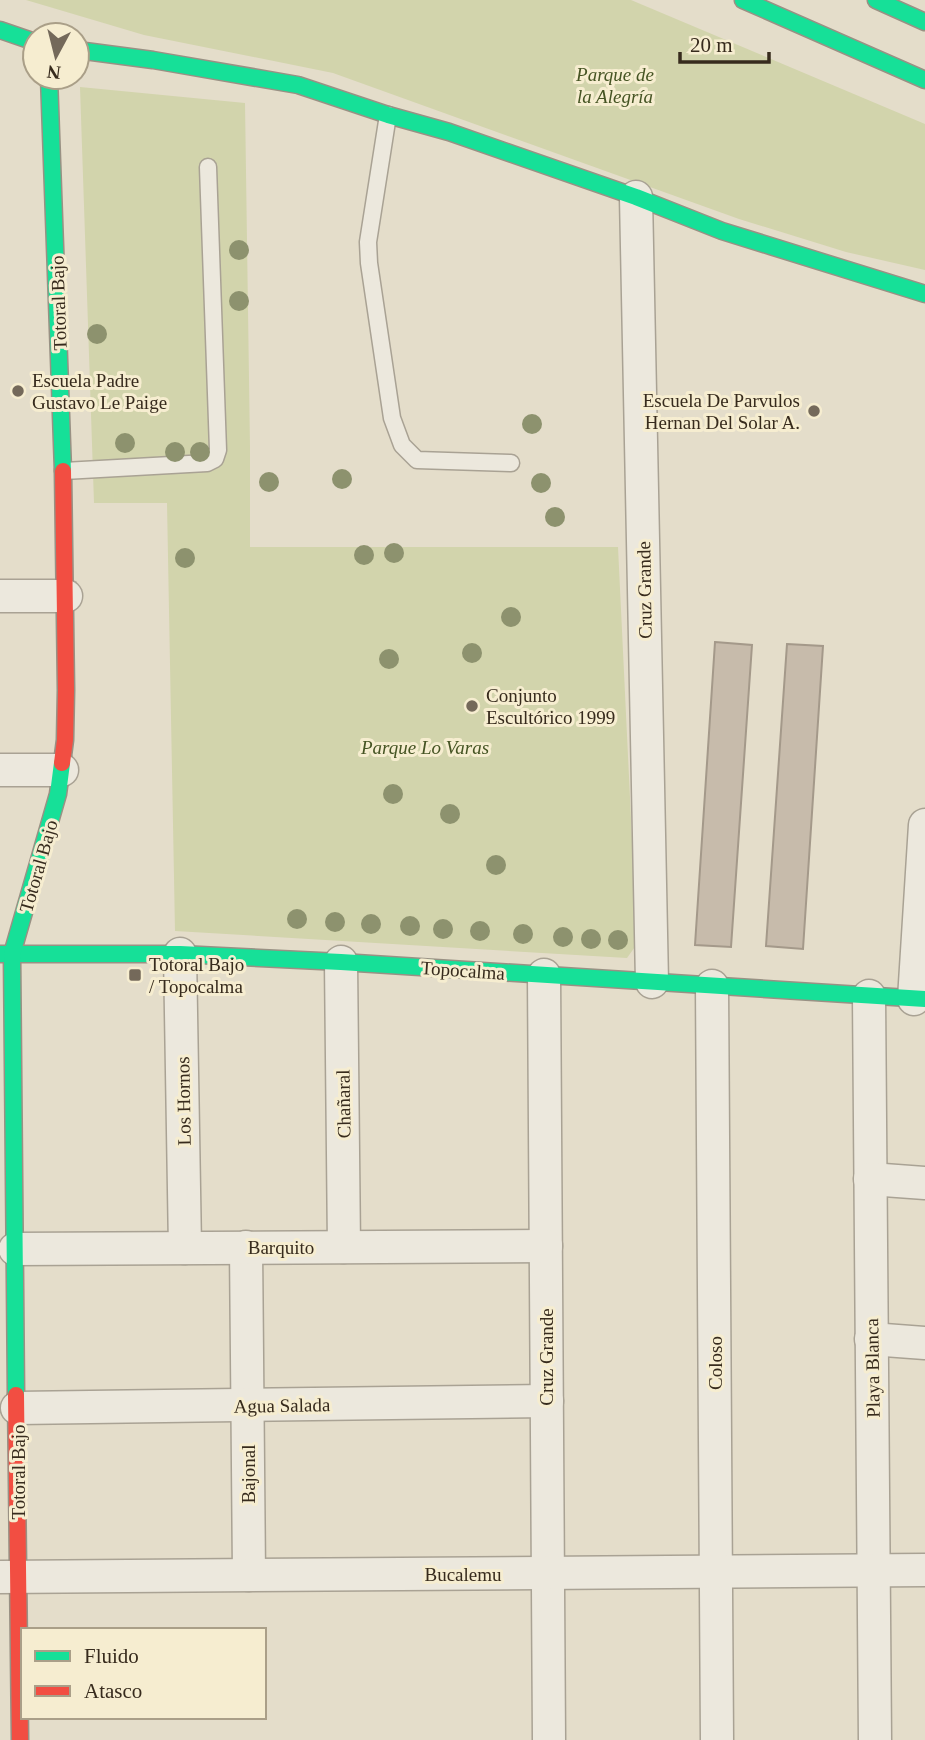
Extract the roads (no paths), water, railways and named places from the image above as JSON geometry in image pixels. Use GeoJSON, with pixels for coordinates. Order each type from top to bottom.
{"type":"FeatureCollection","features":[{"type":"Feature","properties":{"kind":"main road"},"geometry":{"type":"LineString","coordinates":[[743,0],[925,80]]}},
{"type":"Feature","properties":{"kind":"main road"},"geometry":{"type":"LineString","coordinates":[[876,0],[925,22]]}},
{"type":"Feature","properties":{"kind":"main road"},"geometry":{"type":"LineString","coordinates":[[0,30],[21,37]]}},
{"type":"Feature","properties":{"kind":"main road"},"geometry":{"type":"LineString","coordinates":[[91,52],[299,85],[387,115],[449,132],[636,197],[722,231],[925,294]]}},
{"type":"Feature","properties":{"kind":"main road","name":"Totoral Bajo"},"geometry":{"type":"LineString","coordinates":[[20,1740],[9,1577],[17,1408],[6,954],[52,817],[65,740],[64,471],[50,91]]}},
{"type":"Feature","properties":{"kind":"main road","name":"Topocalma"},"geometry":{"type":"LineString","coordinates":[[6,954],[180,954],[920,999]]}},
{"type":"Feature","properties":{"kind":"street","name":"Cruz Grande"},"geometry":{"type":"LineString","coordinates":[[636,197],[652,982]]}},
{"type":"Feature","properties":{"kind":"street"},"geometry":{"type":"LineString","coordinates":[[0,596],[66,596]]}},
{"type":"Feature","properties":{"kind":"street"},"geometry":{"type":"LineString","coordinates":[[0,770],[62,770]]}},
{"type":"Feature","properties":{"kind":"street"},"geometry":{"type":"LineString","coordinates":[[920,999],[925,825]]}},
{"type":"Feature","properties":{"kind":"street","name":"Los Hornos"},"geometry":{"type":"LineString","coordinates":[[180,954],[185,1248]]}},
{"type":"Feature","properties":{"kind":"street","name":"Chañaral"},"geometry":{"type":"LineString","coordinates":[[341,962],[344,1247]]}},
{"type":"Feature","properties":{"kind":"street","name":"Cruz Grande"},"geometry":{"type":"LineString","coordinates":[[544,975],[549,1740]]}},
{"type":"Feature","properties":{"kind":"street","name":"Coloso"},"geometry":{"type":"LineString","coordinates":[[712,986],[717,1740]]}},
{"type":"Feature","properties":{"kind":"street","name":"Playa Blanca"},"geometry":{"type":"LineString","coordinates":[[869,996],[875,1740]]}},
{"type":"Feature","properties":{"kind":"street"},"geometry":{"type":"LineString","coordinates":[[870,1180],[925,1183]]}},
{"type":"Feature","properties":{"kind":"street","name":"Barquito"},"geometry":{"type":"LineString","coordinates":[[15,1249],[546,1246]]}},
{"type":"Feature","properties":{"kind":"street","name":"Bajonal"},"geometry":{"type":"LineString","coordinates":[[246,1247],[249,1575]]}},
{"type":"Feature","properties":{"kind":"street"},"geometry":{"type":"LineString","coordinates":[[872,1339],[925,1343]]}},
{"type":"Feature","properties":{"kind":"street","name":"Agua Salada"},"geometry":{"type":"LineString","coordinates":[[17,1408],[547,1401]]}},
{"type":"Feature","properties":{"kind":"street","name":"Bucalemu"},"geometry":{"type":"LineString","coordinates":[[9,1577],[925,1570]]}},
{"type":"Feature","properties":{"kind":"lane"},"geometry":{"type":"LineString","coordinates":[[387,115],[368,242],[392,418],[402,445],[417,460],[511,463]]}},
{"type":"Feature","properties":{"kind":"lane"},"geometry":{"type":"LineString","coordinates":[[64,471],[207,463],[215,459],[218,450],[208,167]]}},
{"type":"Feature","properties":{"kind":"place","name":"Escuela Padre Gustavo Le Paige"},"geometry":{"type":"Point","coordinates":[18,391]}},
{"type":"Feature","properties":{"kind":"place","name":"Escuela De Parvulos Hernan Del Solar A."},"geometry":{"type":"Point","coordinates":[814,411]}},
{"type":"Feature","properties":{"kind":"place","name":"Conjunto Escultórico 1999"},"geometry":{"type":"Point","coordinates":[472,706]}},
{"type":"Feature","properties":{"kind":"place","name":"Totoral Bajo / Topocalma"},"geometry":{"type":"Point","coordinates":[135,975]}},
{"type":"Feature","properties":{"kind":"park label","name":"Parque de la Alegría"},"geometry":{"type":"Point","coordinates":[615,85]}},
{"type":"Feature","properties":{"kind":"park label","name":"Parque Lo Varas"},"geometry":{"type":"Point","coordinates":[425,747]}}]}
